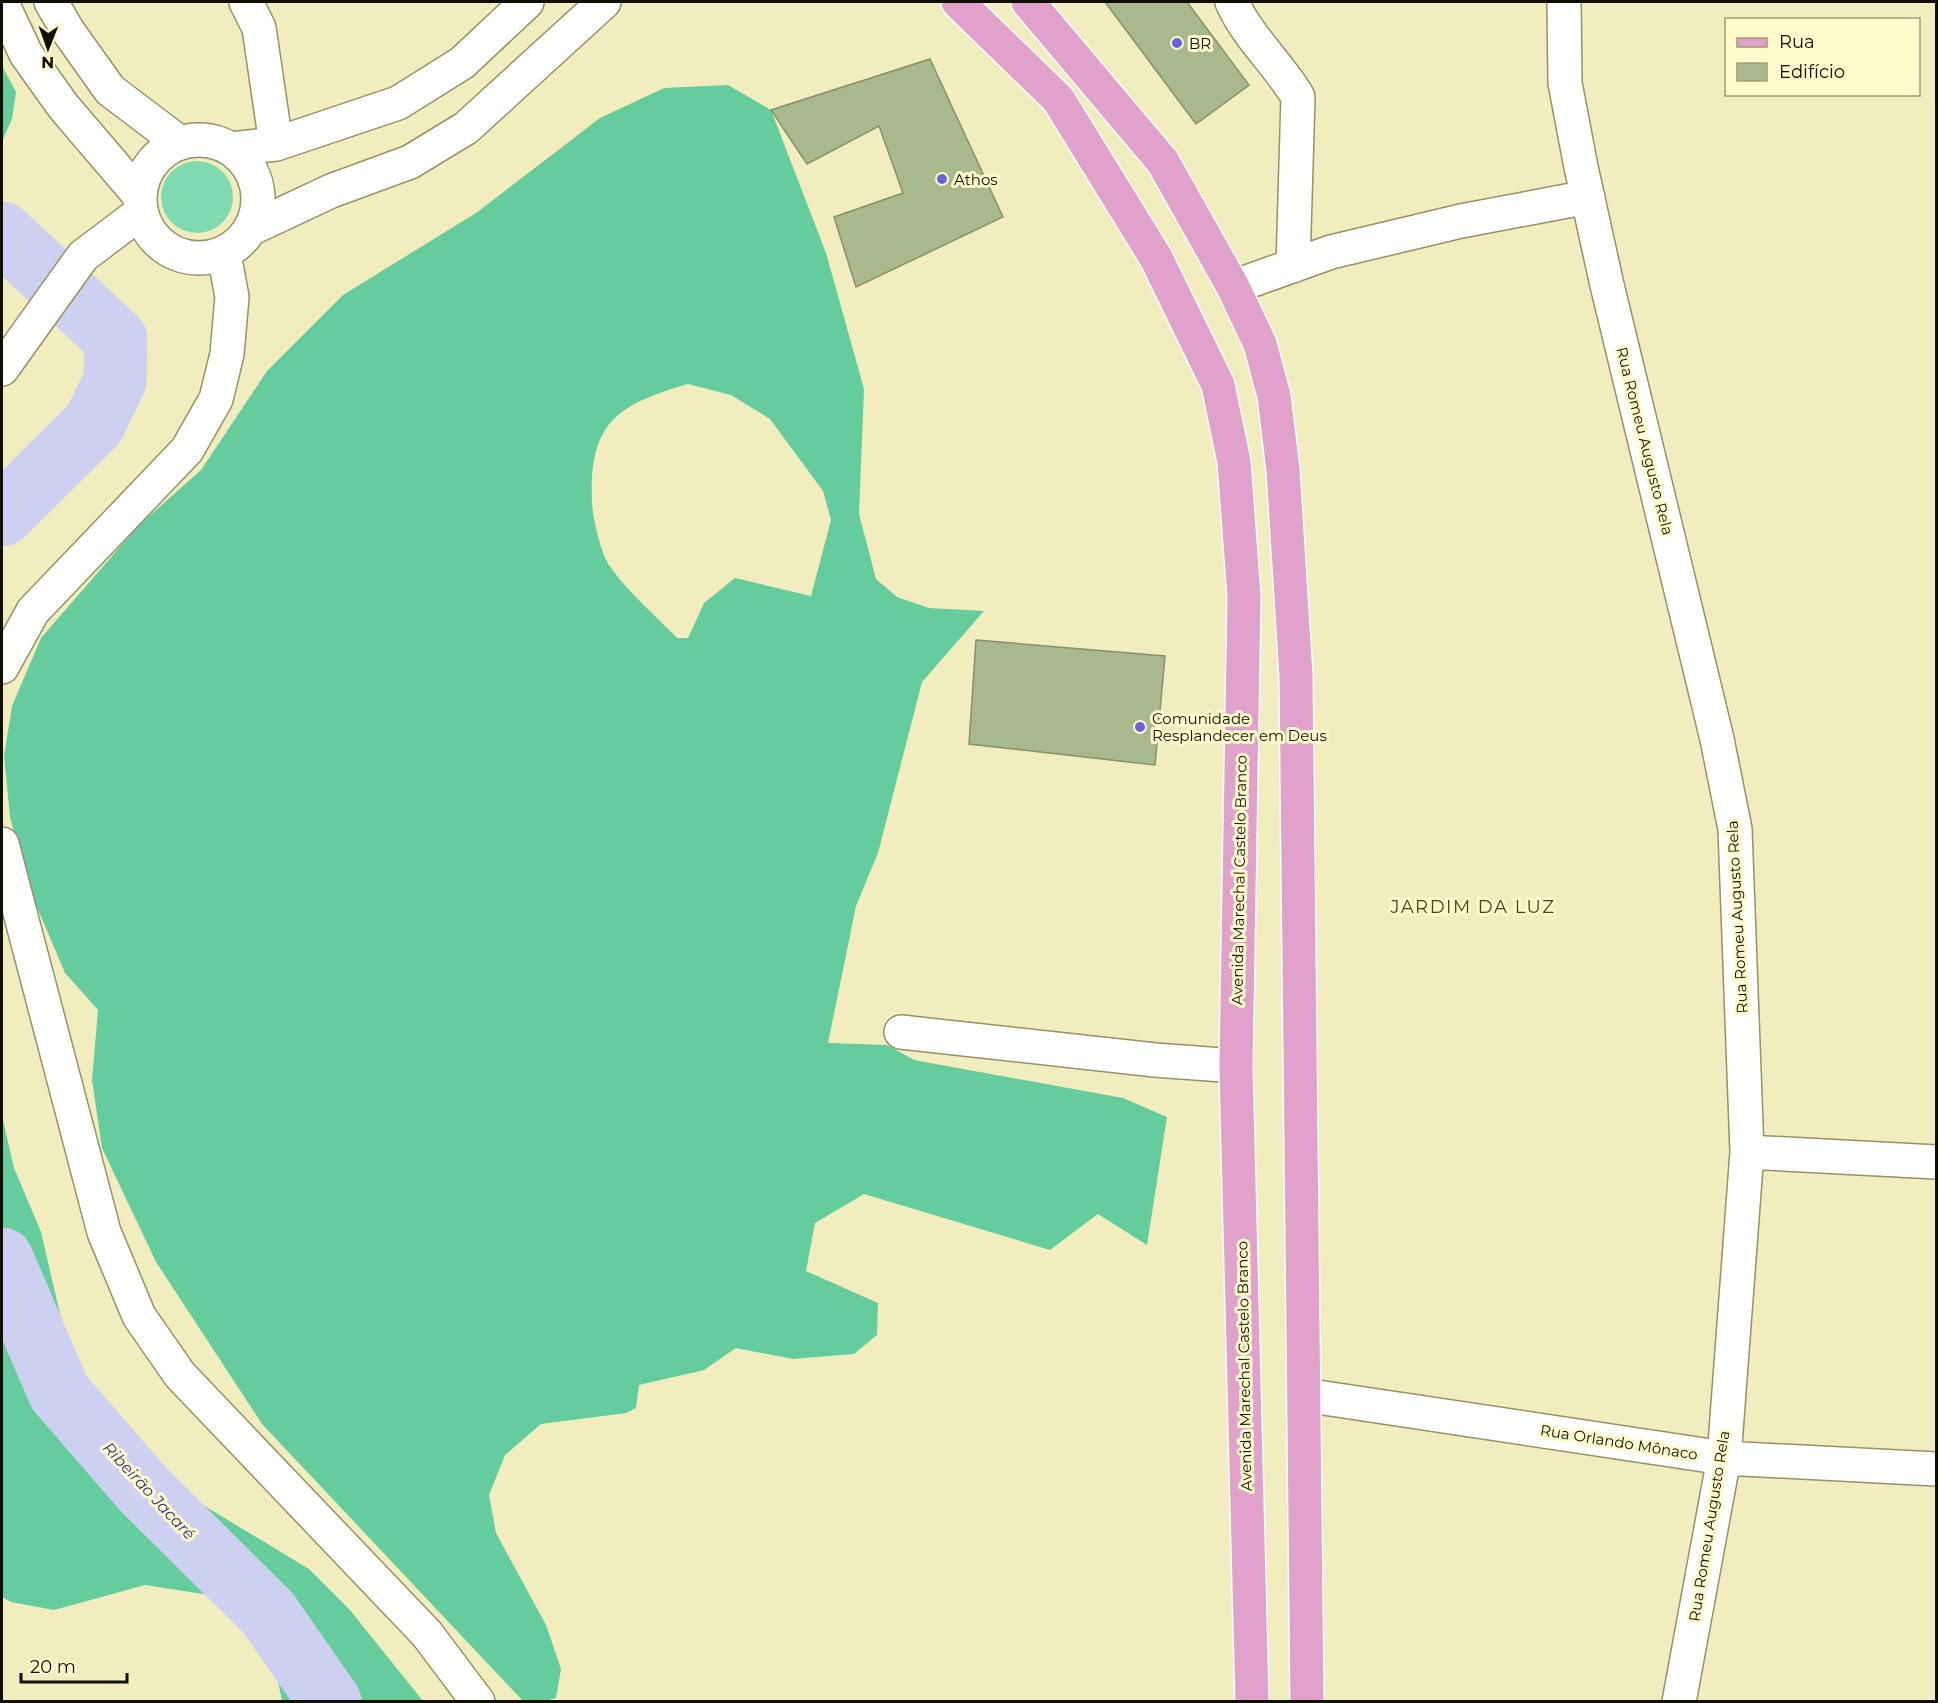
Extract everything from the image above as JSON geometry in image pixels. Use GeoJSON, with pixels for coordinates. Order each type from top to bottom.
{"type":"FeatureCollection","features":[{"type":"Feature","properties":{"kind":"main road","name":"Avenida Marechal Castelo Branco"},"geometry":{"type":"LineString","coordinates":[[958,2],[1058,99],[1156,258],[1218,385],[1234,462],[1244,596],[1236,1066],[1252,1701]]}},
{"type":"Feature","properties":{"kind":"main road"},"geometry":{"type":"LineString","coordinates":[[1028,2],[1163,162],[1233,287],[1260,344],[1274,396],[1283,470],[1296,676],[1307,1701]]}},
{"type":"Feature","properties":{"kind":"street"},"geometry":{"type":"LineString","coordinates":[[51,2],[68,31],[110,90],[180,143]]}},
{"type":"Feature","properties":{"kind":"street"},"geometry":{"type":"LineString","coordinates":[[246,2],[259,28],[276,144]]}},
{"type":"Feature","properties":{"kind":"street"},"geometry":{"type":"LineString","coordinates":[[231,149],[276,144],[398,103],[462,63],[527,2]]}},
{"type":"Feature","properties":{"kind":"street"},"geometry":{"type":"LineString","coordinates":[[250,229],[331,191],[410,162],[466,129],[604,2]]}},
{"type":"Feature","properties":{"kind":"street"},"geometry":{"type":"LineString","coordinates":[[1232,2],[1243,25],[1288,80],[1298,97],[1293,266]]}},
{"type":"Feature","properties":{"kind":"street","name":"Rua Romeu Augusto Rela"},"geometry":{"type":"LineString","coordinates":[[1564,2],[1565,83],[1588,197],[1717,739],[1735,830],[1747,1152],[1724,1458],[1679,1701]]}},
{"type":"Feature","properties":{"kind":"street"},"geometry":{"type":"LineString","coordinates":[[2,3],[26,54],[63,106],[140,204]]}},
{"type":"Feature","properties":{"kind":"street"},"geometry":{"type":"LineString","coordinates":[[197,140],[215,142],[231,149],[245,161],[254,177],[258,204],[250,229],[238,244],[224,254],[189,258],[172,253],[158,243],[147,229],[140,204],[143,178],[151,163],[164,150],[180,143],[197,140]]}},
{"type":"Feature","properties":{"kind":"street"},"geometry":{"type":"LineString","coordinates":[[1233,287],[1331,252],[1450,224],[1588,197]]}},
{"type":"Feature","properties":{"kind":"street"},"geometry":{"type":"LineString","coordinates":[[2,369],[83,256],[140,204]]}},
{"type":"Feature","properties":{"kind":"street"},"geometry":{"type":"LineString","coordinates":[[2,667],[33,611],[188,450],[216,399],[227,354],[232,297],[224,254]]}},
{"type":"Feature","properties":{"kind":"street"},"geometry":{"type":"LineString","coordinates":[[2,844],[104,1232],[139,1316],[180,1375],[427,1634],[478,1701]]}},
{"type":"Feature","properties":{"kind":"street"},"geometry":{"type":"LineString","coordinates":[[902,1032],[1236,1066]]}},
{"type":"Feature","properties":{"kind":"street"},"geometry":{"type":"LineString","coordinates":[[1747,1152],[1936,1162]]}},
{"type":"Feature","properties":{"kind":"street","name":"Rua Orlando Mônaco"},"geometry":{"type":"LineString","coordinates":[[1304,1395],[1724,1458],[1936,1469]]}},
{"type":"Feature","properties":{"kind":"green space"},"geometry":{"type":"Polygon","coordinates":[[[2,66],[16,92],[12,119],[2,141],[2,66]]]}},
{"type":"Feature","properties":{"kind":"green space"},"geometry":{"type":"Polygon","coordinates":[[[728,85],[771,110],[826,253],[864,389],[859,514],[876,579],[897,597],[929,608],[984,611],[922,682],[878,853],[856,906],[828,1043],[887,1045],[914,1060],[1123,1098],[1167,1117],[1147,1245],[1098,1214],[1050,1250],[864,1194],[815,1223],[806,1271],[878,1303],[877,1335],[854,1354],[793,1359],[736,1348],[704,1370],[639,1385],[636,1408],[626,1413],[541,1424],[505,1455],[489,1495],[496,1533],[546,1625],[561,1669],[556,1698],[545,1701],[523,1701],[262,1424],[156,1262],[102,1148],[92,1080],[98,1010],[65,973],[28,886],[10,817],[4,756],[12,706],[41,638],[138,526],[201,470],[267,371],[343,295],[476,213],[600,118],[664,88],[728,85]],[[688,384],[642,400],[625,410],[612,422],[602,436],[595,454],[592,503],[596,528],[607,562],[626,586],[677,638],[688,638],[704,603],[735,578],[811,596],[831,520],[823,491],[770,419],[731,395],[688,384]]]}},
{"type":"Feature","properties":{"kind":"green space"},"geometry":{"type":"Polygon","coordinates":[[[197,161],[217,167],[227,177],[233,197],[227,217],[217,227],[197,233],[177,227],[167,217],[161,197],[167,177],[177,167],[197,161]]]}},
{"type":"Feature","properties":{"kind":"green space"},"geometry":{"type":"Polygon","coordinates":[[[2,1116],[14,1168],[41,1232],[67,1344],[112,1420],[145,1457],[198,1502],[309,1569],[349,1609],[423,1701],[282,1701],[275,1665],[250,1625],[210,1595],[145,1585],[54,1610],[11,1602],[2,1597],[2,1116]]]}},
{"type":"Feature","properties":{"kind":"building","name":"BR"},"geometry":{"type":"Polygon","coordinates":[[[1105,2],[1187,2],[1249,85],[1196,124],[1105,2]]]}},
{"type":"Feature","properties":{"kind":"building","name":"Athos"},"geometry":{"type":"Polygon","coordinates":[[[930,59],[1003,217],[856,287],[834,217],[903,193],[879,126],[807,164],[771,110],[930,59]]]}},
{"type":"Feature","properties":{"kind":"building"},"geometry":{"type":"Polygon","coordinates":[[[976,640],[1165,656],[1155,765],[969,744],[976,640]]]}},
{"type":"Feature","properties":{"kind":"waterway","name":"Ribeirão Jacaré"},"geometry":{"type":"LineString","coordinates":[[2,233],[116,339],[115,381],[94,424],[2,515]]}},
{"type":"Feature","properties":{"kind":"waterway","name":"Ribeirão Jacaré"},"geometry":{"type":"LineString","coordinates":[[2,1259],[59,1392],[143,1489],[268,1613],[330,1702]]}},
{"type":"Feature","properties":{"kind":"place","name":"BR"},"geometry":{"type":"Point","coordinates":[1177,43]}},
{"type":"Feature","properties":{"kind":"place","name":"Athos"},"geometry":{"type":"Point","coordinates":[942,179]}},
{"type":"Feature","properties":{"kind":"place","name":"Comunidade Resplandecer em Deus"},"geometry":{"type":"Point","coordinates":[1140,727]}},
{"type":"Feature","properties":{"kind":"district","name":"JARDIM DA LUZ"},"geometry":{"type":"Point","coordinates":[1473,907]}}]}
